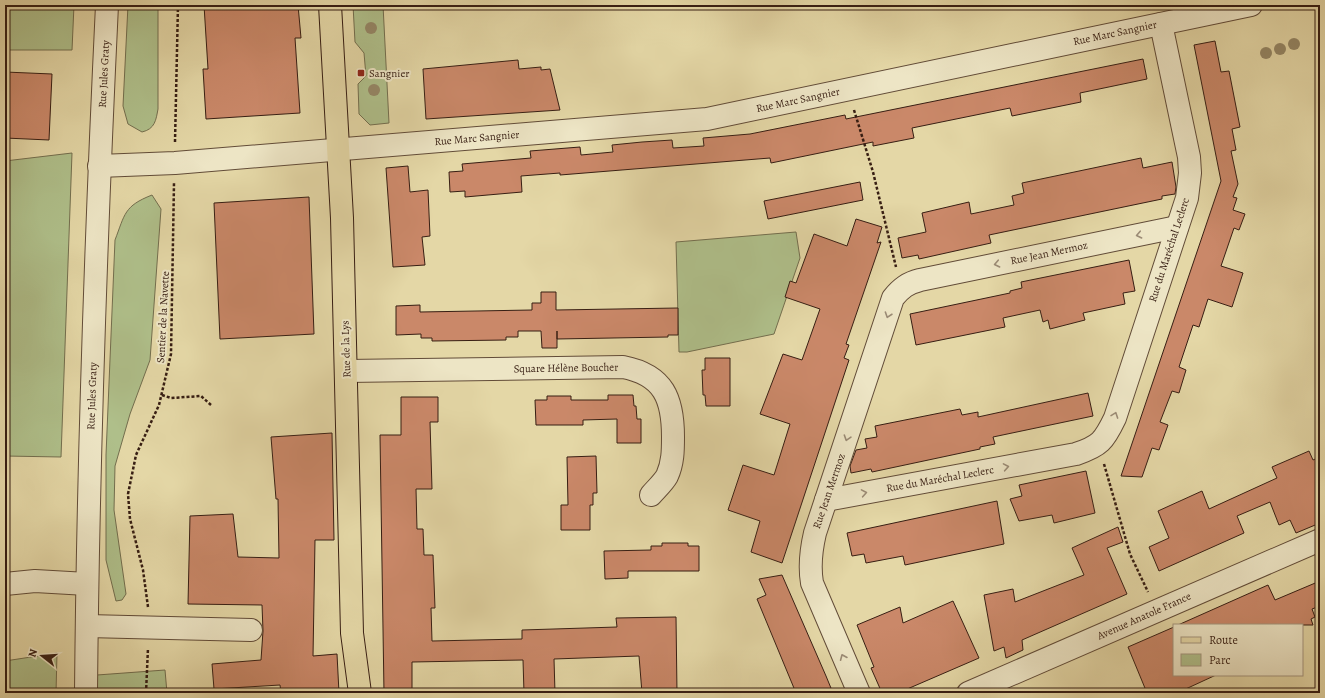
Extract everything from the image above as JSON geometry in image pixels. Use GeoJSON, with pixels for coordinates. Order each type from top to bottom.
{"type":"FeatureCollection","features":[{"type":"Feature","properties":{"kind":"main road","name":"Rue de la Lys"},"geometry":{"type":"LineString","coordinates":[[330,5],[339,150],[347,371],[352,633],[360,693]]}},
{"type":"Feature","properties":{"kind":"street","name":"Rue Jules Graty"},"geometry":{"type":"LineString","coordinates":[[86,693],[87,584],[99,166],[107,5]]}},
{"type":"Feature","properties":{"kind":"street","name":"Rue Marc Sangnier"},"geometry":{"type":"LineString","coordinates":[[339,150],[707,119],[1251,5]]}},
{"type":"Feature","properties":{"kind":"street","name":"Rue du Maréchal Leclerc"},"geometry":{"type":"LineString","coordinates":[[826,500],[1076,454],[1099,445],[1107,434],[1115,418],[1189,187],[1189,157],[1161,24]]}},
{"type":"Feature","properties":{"kind":"street"},"geometry":{"type":"LineString","coordinates":[[99,166],[175,163],[339,150]]}},
{"type":"Feature","properties":{"kind":"street","name":"Rue Jean Mermoz"},"geometry":{"type":"LineString","coordinates":[[859,693],[819,601],[810,568],[811,550],[814,533],[893,298],[900,289],[910,283],[920,280],[1177,227]]}},
{"type":"Feature","properties":{"kind":"street","name":"Square Hélène Boucher"},"geometry":{"type":"LineString","coordinates":[[347,371],[623,367],[643,372],[660,386],[667,395],[672,416],[671,463],[666,476],[651,495]]}},
{"type":"Feature","properties":{"kind":"street","name":"Avenue Anatole France"},"geometry":{"type":"LineString","coordinates":[[968,693],[1320,540]]}},
{"type":"Feature","properties":{"kind":"street"},"geometry":{"type":"LineString","coordinates":[[5,584],[35,581],[87,584]]}},
{"type":"Feature","properties":{"kind":"street"},"geometry":{"type":"LineString","coordinates":[[87,626],[251,630]]}},
{"type":"Feature","properties":{"kind":"path","name":"Sentier de la Navette"},"geometry":{"type":"LineString","coordinates":[[146,693],[159,628],[148,601],[143,570],[130,519],[128,494],[136,455],[162,395],[171,354],[178,5]]}},
{"type":"Feature","properties":{"kind":"path"},"geometry":{"type":"LineString","coordinates":[[848,89],[875,179],[894,256],[900,289]]}},
{"type":"Feature","properties":{"kind":"path"},"geometry":{"type":"LineString","coordinates":[[162,395],[171,398],[201,396],[211,405]]}},
{"type":"Feature","properties":{"kind":"path"},"geometry":{"type":"LineString","coordinates":[[1099,445],[1116,510],[1130,554],[1156,610]]}},
{"type":"Feature","properties":{"kind":"green space"},"geometry":{"type":"Polygon","coordinates":[[[5,5],[74,5],[72,50],[5,50],[5,5]]]}},
{"type":"Feature","properties":{"kind":"green space"},"geometry":{"type":"Polygon","coordinates":[[[128,5],[158,5],[158,109],[154,124],[150,129],[142,132],[128,124],[123,106],[128,5]]]}},
{"type":"Feature","properties":{"kind":"green space"},"geometry":{"type":"Polygon","coordinates":[[[353,5],[383,5],[389,123],[370,125],[359,114],[358,84],[366,76],[364,53],[355,42],[353,5]]]}},
{"type":"Feature","properties":{"kind":"green space"},"geometry":{"type":"Polygon","coordinates":[[[72,153],[61,457],[5,456],[5,161],[72,153]]]}},
{"type":"Feature","properties":{"kind":"green space"},"geometry":{"type":"Polygon","coordinates":[[[152,195],[161,209],[150,360],[130,414],[115,466],[114,510],[126,594],[122,600],[116,601],[106,560],[106,455],[115,240],[124,217],[131,207],[152,195]]]}},
{"type":"Feature","properties":{"kind":"green space"},"geometry":{"type":"Polygon","coordinates":[[[796,232],[800,258],[774,334],[687,352],[679,352],[676,242],[796,232]]]}},
{"type":"Feature","properties":{"kind":"green space"},"geometry":{"type":"Polygon","coordinates":[[[57,653],[56,693],[5,693],[5,661],[57,653]]]}},
{"type":"Feature","properties":{"kind":"green space"},"geometry":{"type":"Polygon","coordinates":[[[165,670],[167,693],[97,693],[97,675],[165,670]]]}},
{"type":"Feature","properties":{"kind":"building"},"geometry":{"type":"Polygon","coordinates":[[[204,5],[298,5],[301,38],[295,38],[300,113],[206,119],[203,69],[208,69],[204,5]]]}},
{"type":"Feature","properties":{"kind":"building"},"geometry":{"type":"Polygon","coordinates":[[[1215,41],[1221,72],[1229,71],[1240,127],[1232,129],[1236,150],[1231,151],[1238,184],[1233,197],[1237,198],[1233,210],[1245,214],[1239,230],[1234,228],[1221,266],[1243,273],[1232,307],[1208,299],[1199,327],[1193,325],[1179,367],[1186,370],[1179,393],[1172,391],[1160,422],[1168,425],[1159,450],[1152,448],[1142,477],[1121,476],[1221,181],[1194,45],[1215,41]]]}},
{"type":"Feature","properties":{"kind":"building"},"geometry":{"type":"Polygon","coordinates":[[[1143,59],[1147,79],[1080,93],[1081,102],[1012,116],[1010,108],[912,128],[914,138],[873,146],[873,142],[771,163],[770,158],[560,175],[560,173],[521,176],[522,192],[465,197],[465,191],[450,192],[449,172],[463,171],[462,164],[531,158],[530,151],[580,147],[581,155],[613,152],[612,145],[642,142],[672,140],[673,148],[704,146],[703,138],[750,134],[845,115],[846,119],[1143,59]]]}},
{"type":"Feature","properties":{"kind":"building"},"geometry":{"type":"Polygon","coordinates":[[[518,60],[519,69],[541,67],[541,70],[550,69],[560,110],[426,119],[423,69],[518,60]]]}},
{"type":"Feature","properties":{"kind":"building"},"geometry":{"type":"Polygon","coordinates":[[[5,72],[52,74],[49,140],[5,138],[5,72]]]}},
{"type":"Feature","properties":{"kind":"building"},"geometry":{"type":"Polygon","coordinates":[[[1141,158],[1143,168],[1172,162],[1176,187],[1175,194],[1162,196],[1162,199],[989,235],[991,243],[919,259],[918,255],[902,258],[898,238],[926,232],[922,213],[969,202],[971,214],[1014,205],[1012,196],[1024,193],[1022,183],[1141,158]]]}},
{"type":"Feature","properties":{"kind":"building"},"geometry":{"type":"Polygon","coordinates":[[[408,166],[410,192],[428,190],[430,236],[422,237],[425,265],[393,267],[386,168],[408,166]]]}},
{"type":"Feature","properties":{"kind":"building"},"geometry":{"type":"Polygon","coordinates":[[[860,182],[863,200],[768,219],[764,201],[860,182]]]}},
{"type":"Feature","properties":{"kind":"building"},"geometry":{"type":"Polygon","coordinates":[[[309,197],[314,334],[220,339],[214,203],[309,197]]]}},
{"type":"Feature","properties":{"kind":"building"},"geometry":{"type":"Polygon","coordinates":[[[856,219],[882,227],[877,243],[881,242],[846,344],[849,345],[844,358],[849,360],[782,563],[751,552],[760,521],[728,510],[743,465],[774,475],[790,424],[760,414],[783,354],[802,360],[820,309],[785,297],[790,281],[796,283],[814,234],[847,246],[856,219]]]}},
{"type":"Feature","properties":{"kind":"building"},"geometry":{"type":"Polygon","coordinates":[[[1129,260],[1135,291],[1123,293],[1125,304],[1083,313],[1085,320],[1050,329],[1048,320],[1043,322],[1040,310],[1003,318],[1005,327],[916,345],[910,314],[1010,293],[1010,291],[1022,288],[1021,282],[1129,260]]]}},
{"type":"Feature","properties":{"kind":"building"},"geometry":{"type":"Polygon","coordinates":[[[541,292],[556,292],[556,310],[678,308],[678,335],[668,335],[668,337],[557,339],[557,348],[542,348],[541,331],[518,331],[518,337],[506,337],[506,340],[432,341],[432,338],[421,338],[421,334],[396,335],[396,306],[420,305],[420,312],[532,310],[532,303],[541,303],[541,292]]]}},
{"type":"Feature","properties":{"kind":"building"},"geometry":{"type":"Polygon","coordinates":[[[705,358],[730,358],[730,406],[706,406],[705,395],[703,395],[702,370],[705,370],[705,358]]]}},
{"type":"Feature","properties":{"kind":"building"},"geometry":{"type":"Polygon","coordinates":[[[1088,393],[1093,416],[993,437],[995,444],[980,447],[980,449],[872,472],[871,469],[851,473],[850,466],[856,450],[867,448],[865,439],[877,437],[875,426],[960,409],[962,415],[978,412],[978,417],[1088,393]]]}},
{"type":"Feature","properties":{"kind":"building"},"geometry":{"type":"Polygon","coordinates":[[[608,395],[633,395],[637,419],[641,419],[641,443],[617,443],[617,419],[583,420],[583,425],[536,425],[535,400],[547,400],[547,396],[571,396],[571,400],[608,400],[608,395]]]}},
{"type":"Feature","properties":{"kind":"building"},"geometry":{"type":"Polygon","coordinates":[[[401,397],[438,397],[438,422],[430,422],[432,489],[416,489],[417,529],[423,529],[424,555],[433,555],[435,608],[431,608],[432,641],[522,639],[522,630],[617,627],[616,618],[676,617],[677,693],[642,693],[639,656],[554,659],[555,693],[524,693],[523,660],[412,662],[412,693],[384,693],[380,435],[401,435],[401,397]]]}},
{"type":"Feature","properties":{"kind":"building"},"geometry":{"type":"Polygon","coordinates":[[[332,433],[334,540],[315,540],[313,656],[337,654],[339,693],[281,693],[280,685],[214,689],[212,664],[261,660],[263,631],[262,605],[188,604],[190,516],[233,514],[238,557],[279,558],[278,499],[276,499],[271,437],[332,433]]]}},
{"type":"Feature","properties":{"kind":"building"},"geometry":{"type":"Polygon","coordinates":[[[1309,451],[1313,460],[1320,457],[1320,523],[1296,533],[1290,520],[1279,525],[1270,502],[1237,516],[1244,533],[1159,571],[1149,547],[1169,538],[1158,511],[1202,491],[1209,509],[1277,478],[1272,467],[1309,451]]]}},
{"type":"Feature","properties":{"kind":"building"},"geometry":{"type":"Polygon","coordinates":[[[596,456],[597,493],[593,493],[593,505],[590,505],[590,530],[561,530],[561,505],[568,505],[567,457],[596,456]]]}},
{"type":"Feature","properties":{"kind":"building"},"geometry":{"type":"Polygon","coordinates":[[[1086,471],[1095,513],[1054,523],[1052,515],[1019,521],[1010,499],[1022,496],[1019,485],[1086,471]]]}},
{"type":"Feature","properties":{"kind":"building"},"geometry":{"type":"Polygon","coordinates":[[[997,501],[1004,544],[905,565],[903,556],[866,563],[864,554],[852,556],[847,533],[997,501]]]}},
{"type":"Feature","properties":{"kind":"building"},"geometry":{"type":"Polygon","coordinates":[[[1118,527],[1123,542],[1107,548],[1127,594],[1022,640],[1023,650],[1006,658],[1004,647],[994,651],[984,595],[1013,589],[1015,602],[1084,575],[1072,548],[1118,527]]]}},
{"type":"Feature","properties":{"kind":"building"},"geometry":{"type":"Polygon","coordinates":[[[662,543],[688,543],[688,546],[699,546],[699,571],[628,571],[628,578],[605,579],[604,551],[651,550],[651,546],[662,546],[662,543]]]}},
{"type":"Feature","properties":{"kind":"building"},"geometry":{"type":"Polygon","coordinates":[[[782,575],[833,693],[796,693],[757,599],[766,595],[759,579],[782,575]]]}},
{"type":"Feature","properties":{"kind":"building"},"geometry":{"type":"Polygon","coordinates":[[[1320,581],[1320,606],[1312,609],[1315,617],[1311,619],[1313,625],[1180,624],[1268,585],[1275,600],[1320,581]]]}},
{"type":"Feature","properties":{"kind":"building"},"geometry":{"type":"Polygon","coordinates":[[[953,601],[979,658],[898,693],[882,693],[871,668],[874,667],[857,625],[900,607],[903,623],[953,601]]]}},
{"type":"Feature","properties":{"kind":"building"},"geometry":{"type":"Polygon","coordinates":[[[1173,627],[1173,676],[1214,676],[1177,693],[1147,693],[1128,647],[1173,627]]]}},
{"type":"Feature","properties":{"kind":"place","name":"Sangnier"},"geometry":{"type":"Point","coordinates":[361,73]}}]}
